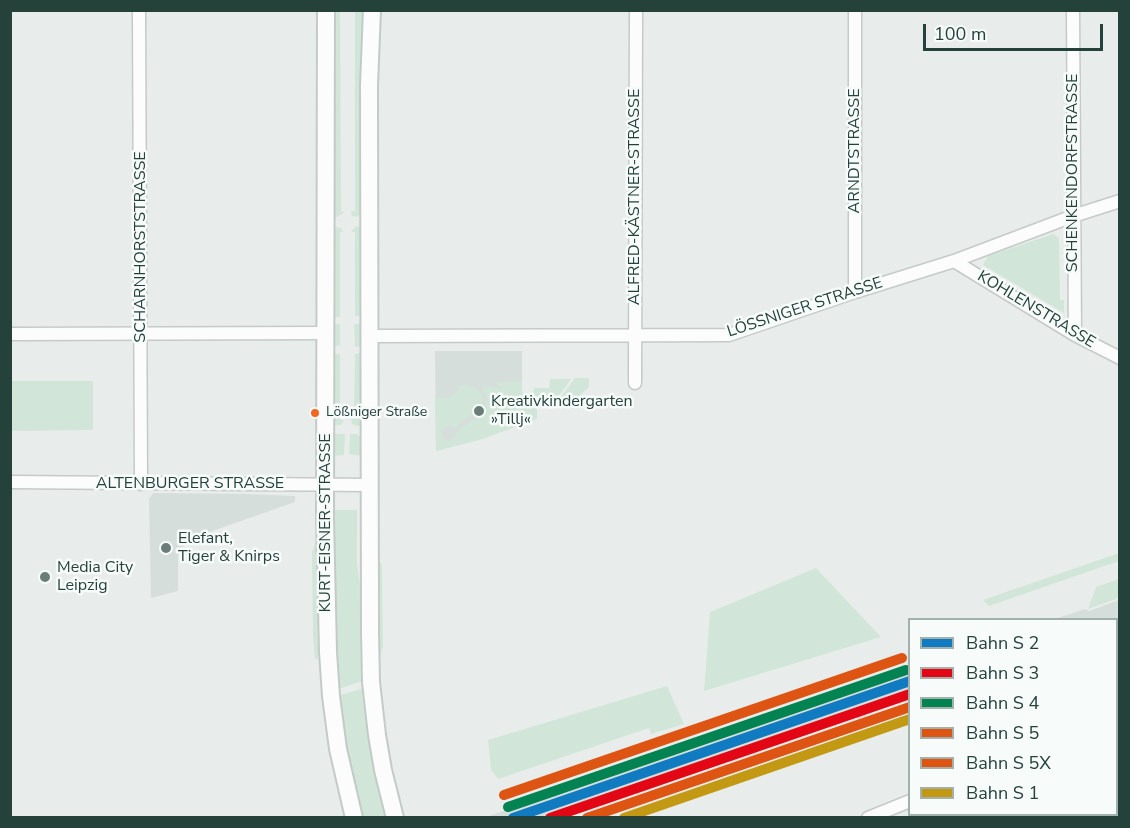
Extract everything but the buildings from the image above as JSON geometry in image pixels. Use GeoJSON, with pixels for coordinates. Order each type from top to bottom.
{"type":"FeatureCollection","features":[{"type":"Feature","properties":{"kind":"main road","name":"KURT-EISNER-STRASSE"},"geometry":{"type":"LineString","coordinates":[[326,10],[326,580],[331,696],[338,749],[354,818]]}},
{"type":"Feature","properties":{"kind":"main road"},"geometry":{"type":"LineString","coordinates":[[372,10],[369,86],[371,681],[382,770],[395,818]]}},
{"type":"Feature","properties":{"kind":"street","name":"SCHARNHORSTSTRASSE"},"geometry":{"type":"LineString","coordinates":[[139,10],[141,484]]}},
{"type":"Feature","properties":{"kind":"street","name":"ALFRED-KÄSTNER-STRASSE"},"geometry":{"type":"LineString","coordinates":[[635,383],[636,10]]}},
{"type":"Feature","properties":{"kind":"street","name":"ARNDTSTRASSE"},"geometry":{"type":"LineString","coordinates":[[855,10],[855,291]]}},
{"type":"Feature","properties":{"kind":"street","name":"SCHENKENDORFSTRASSE"},"geometry":{"type":"LineString","coordinates":[[1073,10],[1075,335]]}},
{"type":"Feature","properties":{"kind":"street","name":"LÖSSNIGER STRASSE"},"geometry":{"type":"LineString","coordinates":[[369,336],[729,335],[855,291],[954,261],[1119,201]]}},
{"type":"Feature","properties":{"kind":"street","name":"KOHLENSTRASSE"},"geometry":{"type":"LineString","coordinates":[[954,261],[1075,335],[1119,358]]}},
{"type":"Feature","properties":{"kind":"street"},"geometry":{"type":"LineString","coordinates":[[10,334],[326,333]]}},
{"type":"Feature","properties":{"kind":"street","name":"ALTENBURGER STRASSE"},"geometry":{"type":"LineString","coordinates":[[10,483],[369,485]]}},
{"type":"Feature","properties":{"kind":"street"},"geometry":{"type":"LineString","coordinates":[[868,818],[908,801]]}},
{"type":"Feature","properties":{"kind":"shaded area","name":"Kreativkindergarten »Tillj«"},"geometry":{"type":"Polygon","coordinates":[[[435,351],[522,351],[522,424],[482,439],[436,451],[435,351]]]}},
{"type":"Feature","properties":{"kind":"shaded area","name":"Elefant, Tiger & Knirps"},"geometry":{"type":"Polygon","coordinates":[[[153,493],[295,496],[295,502],[187,540],[178,556],[178,591],[151,598],[149,499],[153,493]]]}},
{"type":"Feature","properties":{"kind":"shaded area"},"geometry":{"type":"Polygon","coordinates":[[[1119,600],[1119,625],[1118,618],[1058,618],[1085,609],[1089,611],[1119,600]]]}},
{"type":"Feature","properties":{"kind":"shaded area"},"geometry":{"type":"Polygon","coordinates":[[[908,671],[908,697],[868,711],[866,716],[858,719],[854,717],[761,748],[758,753],[652,785],[648,790],[638,794],[634,792],[562,817],[486,817],[524,804],[526,799],[552,791],[556,793],[626,769],[629,765],[639,761],[645,763],[719,737],[721,733],[747,723],[753,726],[846,693],[856,687],[860,688],[908,671]]]}},
{"type":"Feature","properties":{"kind":"green space"},"geometry":{"type":"Polygon","coordinates":[[[340,10],[341,212],[345,212],[335,218],[332,217],[332,11],[340,10]]]}},
{"type":"Feature","properties":{"kind":"green space"},"geometry":{"type":"Polygon","coordinates":[[[355,11],[363,11],[363,209],[357,217],[352,216],[351,211],[355,211],[355,11]]]}},
{"type":"Feature","properties":{"kind":"green space"},"geometry":{"type":"Polygon","coordinates":[[[356,226],[363,228],[363,316],[355,316],[355,232],[351,232],[356,226]]]}},
{"type":"Feature","properties":{"kind":"green space"},"geometry":{"type":"Polygon","coordinates":[[[336,227],[341,228],[343,232],[340,232],[340,317],[332,317],[332,230],[336,227]]]}},
{"type":"Feature","properties":{"kind":"green space"},"geometry":{"type":"Polygon","coordinates":[[[1053,234],[1059,238],[1060,300],[1064,300],[1064,313],[983,265],[988,256],[1053,234]]]}},
{"type":"Feature","properties":{"kind":"green space"},"geometry":{"type":"Polygon","coordinates":[[[363,323],[363,346],[355,347],[354,324],[363,323]]]}},
{"type":"Feature","properties":{"kind":"green space"},"geometry":{"type":"Polygon","coordinates":[[[332,324],[340,324],[340,346],[332,346],[332,324]]]}},
{"type":"Feature","properties":{"kind":"green space"},"geometry":{"type":"Polygon","coordinates":[[[332,354],[340,354],[340,420],[344,420],[341,425],[335,425],[332,417],[332,354]]]}},
{"type":"Feature","properties":{"kind":"green space"},"geometry":{"type":"Polygon","coordinates":[[[355,354],[363,354],[363,424],[357,426],[352,424],[351,419],[354,419],[355,354]]]}},
{"type":"Feature","properties":{"kind":"green space"},"geometry":{"type":"Polygon","coordinates":[[[575,378],[589,378],[589,387],[579,396],[580,404],[566,408],[568,399],[561,397],[575,378]]]}},
{"type":"Feature","properties":{"kind":"green space"},"geometry":{"type":"Polygon","coordinates":[[[550,379],[571,379],[554,403],[546,403],[545,408],[537,408],[537,419],[482,439],[436,451],[435,398],[450,398],[457,392],[460,385],[476,388],[482,395],[482,404],[478,411],[455,428],[450,425],[441,430],[443,439],[450,441],[456,436],[457,431],[484,412],[488,400],[482,387],[492,386],[499,389],[501,388],[496,382],[522,382],[522,393],[533,394],[534,388],[549,388],[550,379]]]}},
{"type":"Feature","properties":{"kind":"green space"},"geometry":{"type":"Polygon","coordinates":[[[11,381],[93,381],[93,430],[11,431],[11,381]]]}},
{"type":"Feature","properties":{"kind":"green space"},"geometry":{"type":"Polygon","coordinates":[[[335,434],[345,434],[344,455],[332,456],[335,434]]]}},
{"type":"Feature","properties":{"kind":"green space"},"geometry":{"type":"Polygon","coordinates":[[[350,434],[357,434],[363,441],[362,456],[349,454],[350,434]]]}},
{"type":"Feature","properties":{"kind":"green space"},"geometry":{"type":"Polygon","coordinates":[[[331,510],[357,510],[357,563],[362,599],[365,680],[336,690],[331,510]]]}},
{"type":"Feature","properties":{"kind":"green space"},"geometry":{"type":"Polygon","coordinates":[[[316,541],[318,659],[315,659],[313,637],[312,552],[316,541]]]}},
{"type":"Feature","properties":{"kind":"green space"},"geometry":{"type":"Polygon","coordinates":[[[1119,553],[1119,561],[989,606],[983,600],[1119,553]]]}},
{"type":"Feature","properties":{"kind":"green space"},"geometry":{"type":"Polygon","coordinates":[[[378,555],[382,566],[383,647],[380,656],[378,555]]]}},
{"type":"Feature","properties":{"kind":"green space"},"geometry":{"type":"Polygon","coordinates":[[[816,568],[881,637],[704,691],[710,612],[816,568]]]}},
{"type":"Feature","properties":{"kind":"green space"},"geometry":{"type":"Polygon","coordinates":[[[1119,579],[1119,598],[1088,609],[1096,587],[1119,579]]]}},
{"type":"Feature","properties":{"kind":"green space"},"geometry":{"type":"Polygon","coordinates":[[[667,686],[684,724],[651,734],[649,728],[498,779],[491,770],[488,740],[667,686]]]}},
{"type":"Feature","properties":{"kind":"green space"},"geometry":{"type":"Polygon","coordinates":[[[364,688],[388,817],[361,817],[353,789],[337,696],[364,688]]]}},
{"type":"Feature","properties":{"kind":"transit line"},"geometry":{"type":"LineString","coordinates":[[504,795],[902,658]]}},
{"type":"Feature","properties":{"kind":"transit line"},"geometry":{"type":"LineString","coordinates":[[508,807],[906,670]]}},
{"type":"Feature","properties":{"kind":"transit line"},"geometry":{"type":"LineString","coordinates":[[513,818],[908,682]]}},
{"type":"Feature","properties":{"kind":"transit line"},"geometry":{"type":"LineString","coordinates":[[550,818],[908,695]]}},
{"type":"Feature","properties":{"kind":"transit line"},"geometry":{"type":"LineString","coordinates":[[587,818],[908,708]]}},
{"type":"Feature","properties":{"kind":"transit line"},"geometry":{"type":"LineString","coordinates":[[624,818],[908,720]]}},
{"type":"Feature","properties":{"kind":"place","name":"Kreativkindergarten »Tillj«"},"geometry":{"type":"Point","coordinates":[479,411]}},
{"type":"Feature","properties":{"kind":"place","name":"Lößniger Straße"},"geometry":{"type":"Point","coordinates":[315,413]}},
{"type":"Feature","properties":{"kind":"place","name":"Elefant, Tiger & Knirps"},"geometry":{"type":"Point","coordinates":[166,548]}},
{"type":"Feature","properties":{"kind":"place","name":"Media City Leipzig"},"geometry":{"type":"Point","coordinates":[45,577]}}]}
